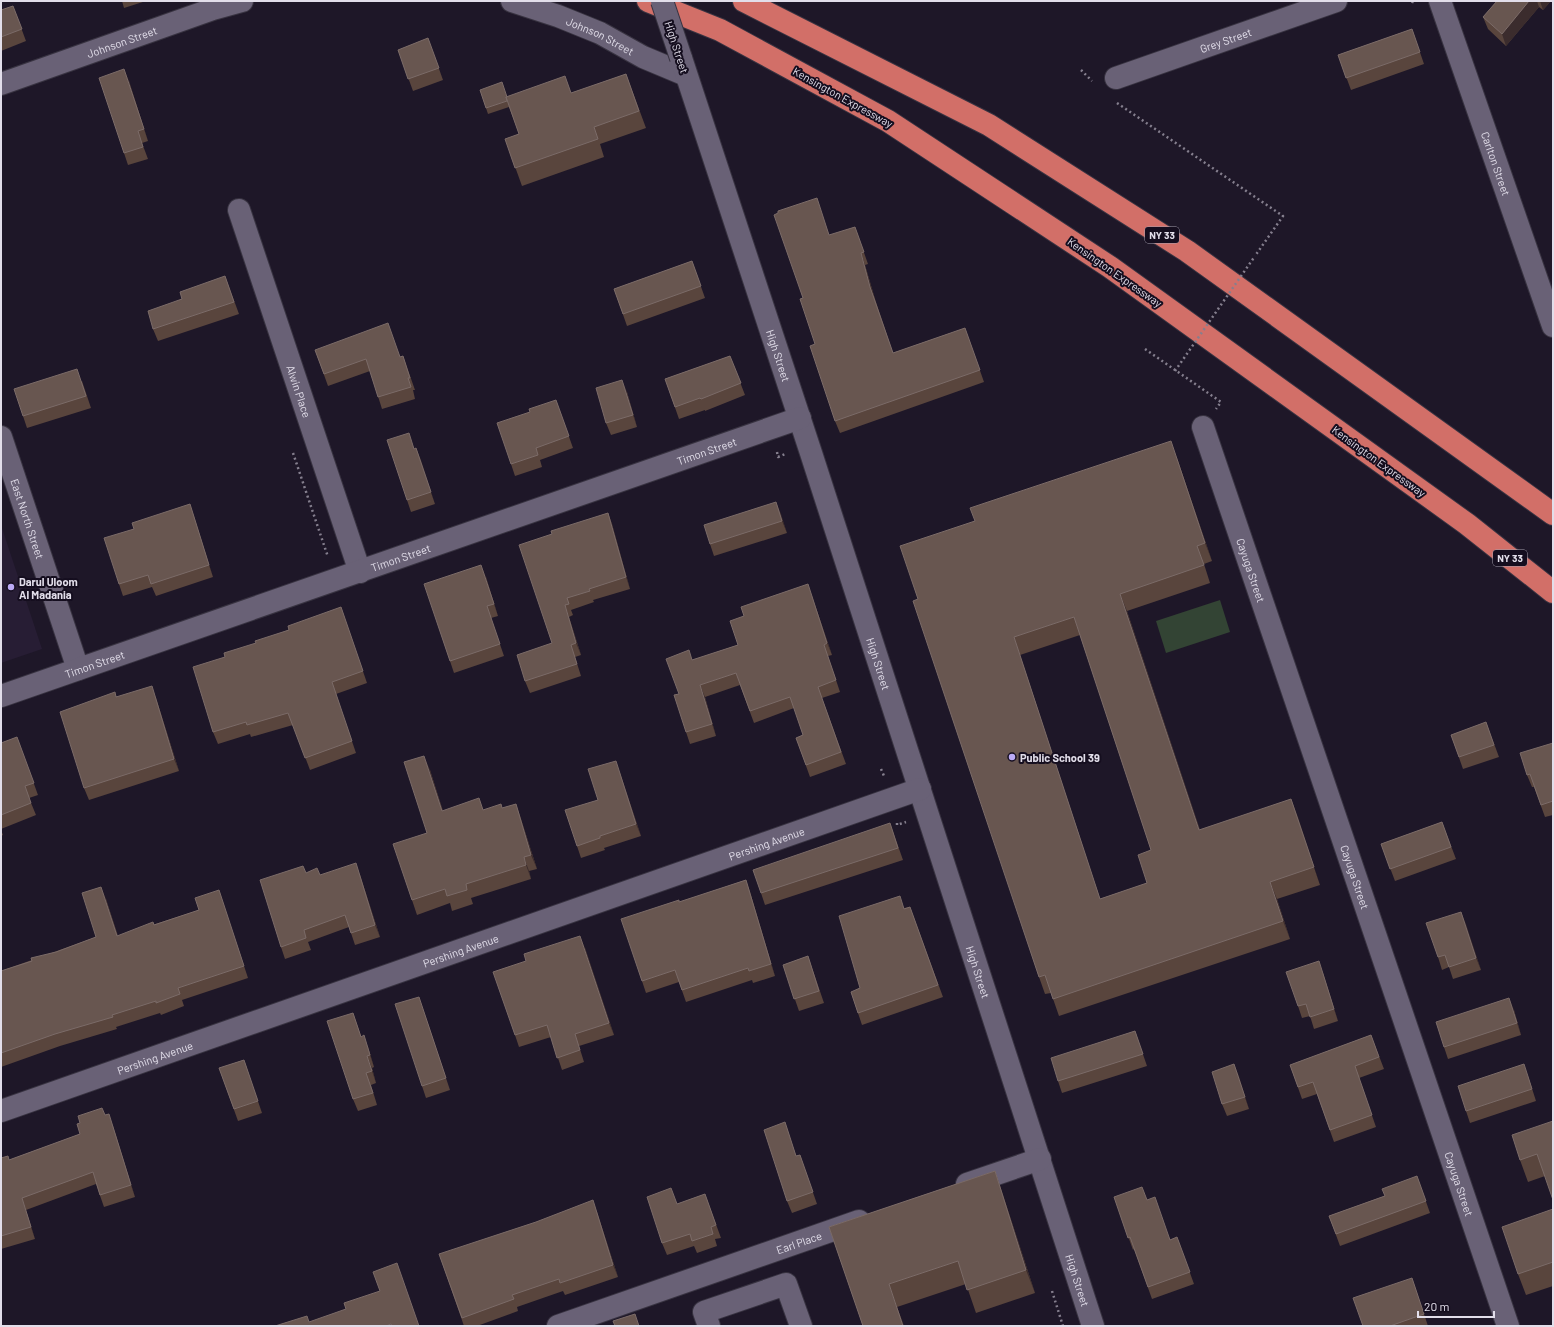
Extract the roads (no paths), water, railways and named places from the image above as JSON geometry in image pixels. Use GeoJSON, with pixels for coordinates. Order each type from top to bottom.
{"type":"FeatureCollection","features":[{"type":"Feature","properties":{"kind":"highway","name":"Kensington Expressway"},"geometry":{"type":"LineString","coordinates":[[648,1],[720,30],[888,121],[1110,267],[1467,524],[1553,592]]}},
{"type":"Feature","properties":{"kind":"highway","name":"NY 33"},"geometry":{"type":"LineString","coordinates":[[744,1],[989,125],[1187,251],[1553,514]]}},
{"type":"Feature","properties":{"kind":"highway"},"geometry":{"type":"LineString","coordinates":[[1467,524],[1553,608]]}},
{"type":"Feature","properties":{"kind":"street","name":"Johnson Street"},"geometry":{"type":"LineString","coordinates":[[1,84],[206,12],[242,1]]}},
{"type":"Feature","properties":{"kind":"street","name":"Johnson Street"},"geometry":{"type":"LineString","coordinates":[[512,1],[558,16],[586,28],[643,57],[684,66]]}},
{"type":"Feature","properties":{"kind":"street","name":"High Street"},"geometry":{"type":"LineString","coordinates":[[662,1],[800,418],[1093,1326]]}},
{"type":"Feature","properties":{"kind":"street","name":"Grey Street"},"geometry":{"type":"LineString","coordinates":[[1106,82],[1336,1]]}},
{"type":"Feature","properties":{"kind":"street","name":"Carlton Street"},"geometry":{"type":"LineString","coordinates":[[1440,1],[1553,326]]}},
{"type":"Feature","properties":{"kind":"street","name":"Alwin Place"},"geometry":{"type":"LineString","coordinates":[[239,210],[360,572]]}},
{"type":"Feature","properties":{"kind":"street","name":"Timon Street"},"geometry":{"type":"LineString","coordinates":[[1,696],[800,418]]}},
{"type":"Feature","properties":{"kind":"street","name":"Cayuga Street"},"geometry":{"type":"LineString","coordinates":[[1203,427],[1508,1326]]}},
{"type":"Feature","properties":{"kind":"street","name":"East North Street"},"geometry":{"type":"LineString","coordinates":[[1,437],[78,669]]}},
{"type":"Feature","properties":{"kind":"street","name":"Pershing Avenue"},"geometry":{"type":"LineString","coordinates":[[1,1111],[920,788]]}},
{"type":"Feature","properties":{"kind":"street"},"geometry":{"type":"LineString","coordinates":[[944,1192],[1040,1159]]}},
{"type":"Feature","properties":{"kind":"street","name":"Earl Place"},"geometry":{"type":"LineString","coordinates":[[558,1326],[878,1215]]}},
{"type":"Feature","properties":{"kind":"street"},"geometry":{"type":"LineString","coordinates":[[709,1326],[704,1312],[786,1284],[801,1326]]}},
{"type":"Feature","properties":{"kind":"place","name":"Darul Uloom Al Madania"},"geometry":{"type":"Point","coordinates":[11,587]}},
{"type":"Feature","properties":{"kind":"place","name":"Public School 39"},"geometry":{"type":"Point","coordinates":[1012,757]}}]}
